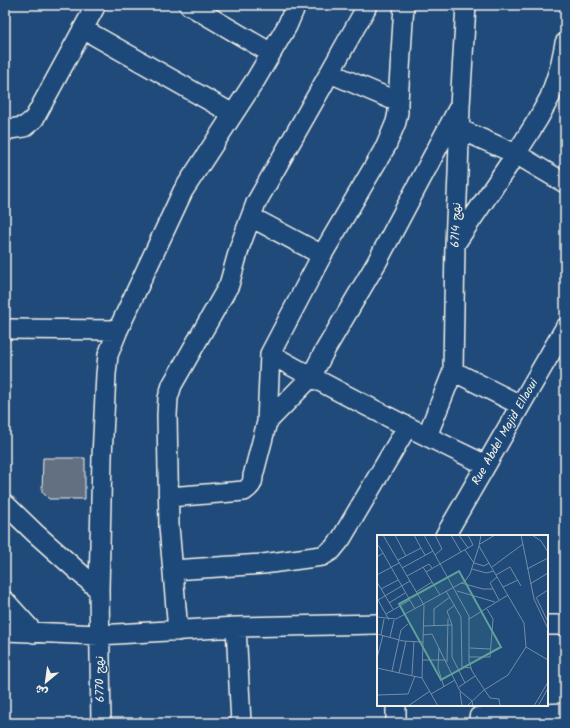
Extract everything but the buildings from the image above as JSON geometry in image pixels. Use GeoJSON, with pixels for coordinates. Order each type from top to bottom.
{"type":"FeatureCollection","features":[{"type":"Feature","properties":{"kind":"street"},"geometry":{"type":"LineString","coordinates":[[5,132],[9,129],[24,128],[34,119],[96,5]]}},
{"type":"Feature","properties":{"kind":"street"},"geometry":{"type":"LineString","coordinates":[[189,5],[271,53]]}},
{"type":"Feature","properties":{"kind":"street","name":"نهج 6770"},"geometry":{"type":"LineString","coordinates":[[101,723],[99,590],[102,457],[108,355],[118,330],[183,191],[271,53],[287,26],[296,5]]}},
{"type":"Feature","properties":{"kind":"street"},"geometry":{"type":"LineString","coordinates":[[178,631],[169,526],[168,398],[172,385],[229,285],[240,246],[256,203],[330,73],[366,8],[366,5]]}},
{"type":"Feature","properties":{"kind":"street"},"geometry":{"type":"LineString","coordinates":[[169,497],[244,491],[249,488],[253,482],[253,476],[267,422],[270,354],[322,255],[386,146],[396,122],[398,112],[404,5]]}},
{"type":"Feature","properties":{"kind":"street","name":"نهج 6714"},"geometry":{"type":"LineString","coordinates":[[453,371],[459,129],[466,5]]}},
{"type":"Feature","properties":{"kind":"street"},"geometry":{"type":"LineString","coordinates":[[83,29],[233,114]]}},
{"type":"Feature","properties":{"kind":"street"},"geometry":{"type":"LineString","coordinates":[[455,244],[538,119],[550,97],[560,67],[565,43]]}},
{"type":"Feature","properties":{"kind":"street"},"geometry":{"type":"LineString","coordinates":[[330,73],[398,102]]}},
{"type":"Feature","properties":{"kind":"street"},"geometry":{"type":"LineString","coordinates":[[267,422],[311,377],[376,262],[460,106]]}},
{"type":"Feature","properties":{"kind":"street"},"geometry":{"type":"LineString","coordinates":[[459,129],[516,154],[565,182]]}},
{"type":"Feature","properties":{"kind":"street"},"geometry":{"type":"LineString","coordinates":[[251,217],[322,255]]}},
{"type":"Feature","properties":{"kind":"street","name":"Rue Abdel Majid Ellaoui"},"geometry":{"type":"LineString","coordinates":[[446,535],[520,405],[558,356],[565,328]]}},
{"type":"Feature","properties":{"kind":"street"},"geometry":{"type":"LineString","coordinates":[[5,329],[118,330]]}},
{"type":"Feature","properties":{"kind":"street"},"geometry":{"type":"LineString","coordinates":[[270,354],[406,426],[486,465]]}},
{"type":"Feature","properties":{"kind":"street"},"geometry":{"type":"LineString","coordinates":[[427,436],[453,371],[520,405]]}},
{"type":"Feature","properties":{"kind":"street"},"geometry":{"type":"LineString","coordinates":[[173,570],[263,564],[322,556],[332,550],[341,539],[406,426]]}},
{"type":"Feature","properties":{"kind":"street"},"geometry":{"type":"LineString","coordinates":[[5,504],[99,590]]}},
{"type":"Feature","properties":{"kind":"street"},"geometry":{"type":"LineString","coordinates":[[5,601],[34,633]]}},
{"type":"Feature","properties":{"kind":"street"},"geometry":{"type":"LineString","coordinates":[[5,631],[99,635],[236,627],[377,624]]}},
{"type":"Feature","properties":{"kind":"street"},"geometry":{"type":"LineString","coordinates":[[548,625],[565,625]]}},
{"type":"Feature","properties":{"kind":"street"},"geometry":{"type":"LineString","coordinates":[[236,627],[241,723]]}},
{"type":"Feature","properties":{"kind":"street"},"geometry":{"type":"LineString","coordinates":[[396,706],[396,723]]}},
{"type":"Feature","properties":{"kind":"street"},"geometry":{"type":"LineString","coordinates":[[479,715],[565,713]]}}]}
